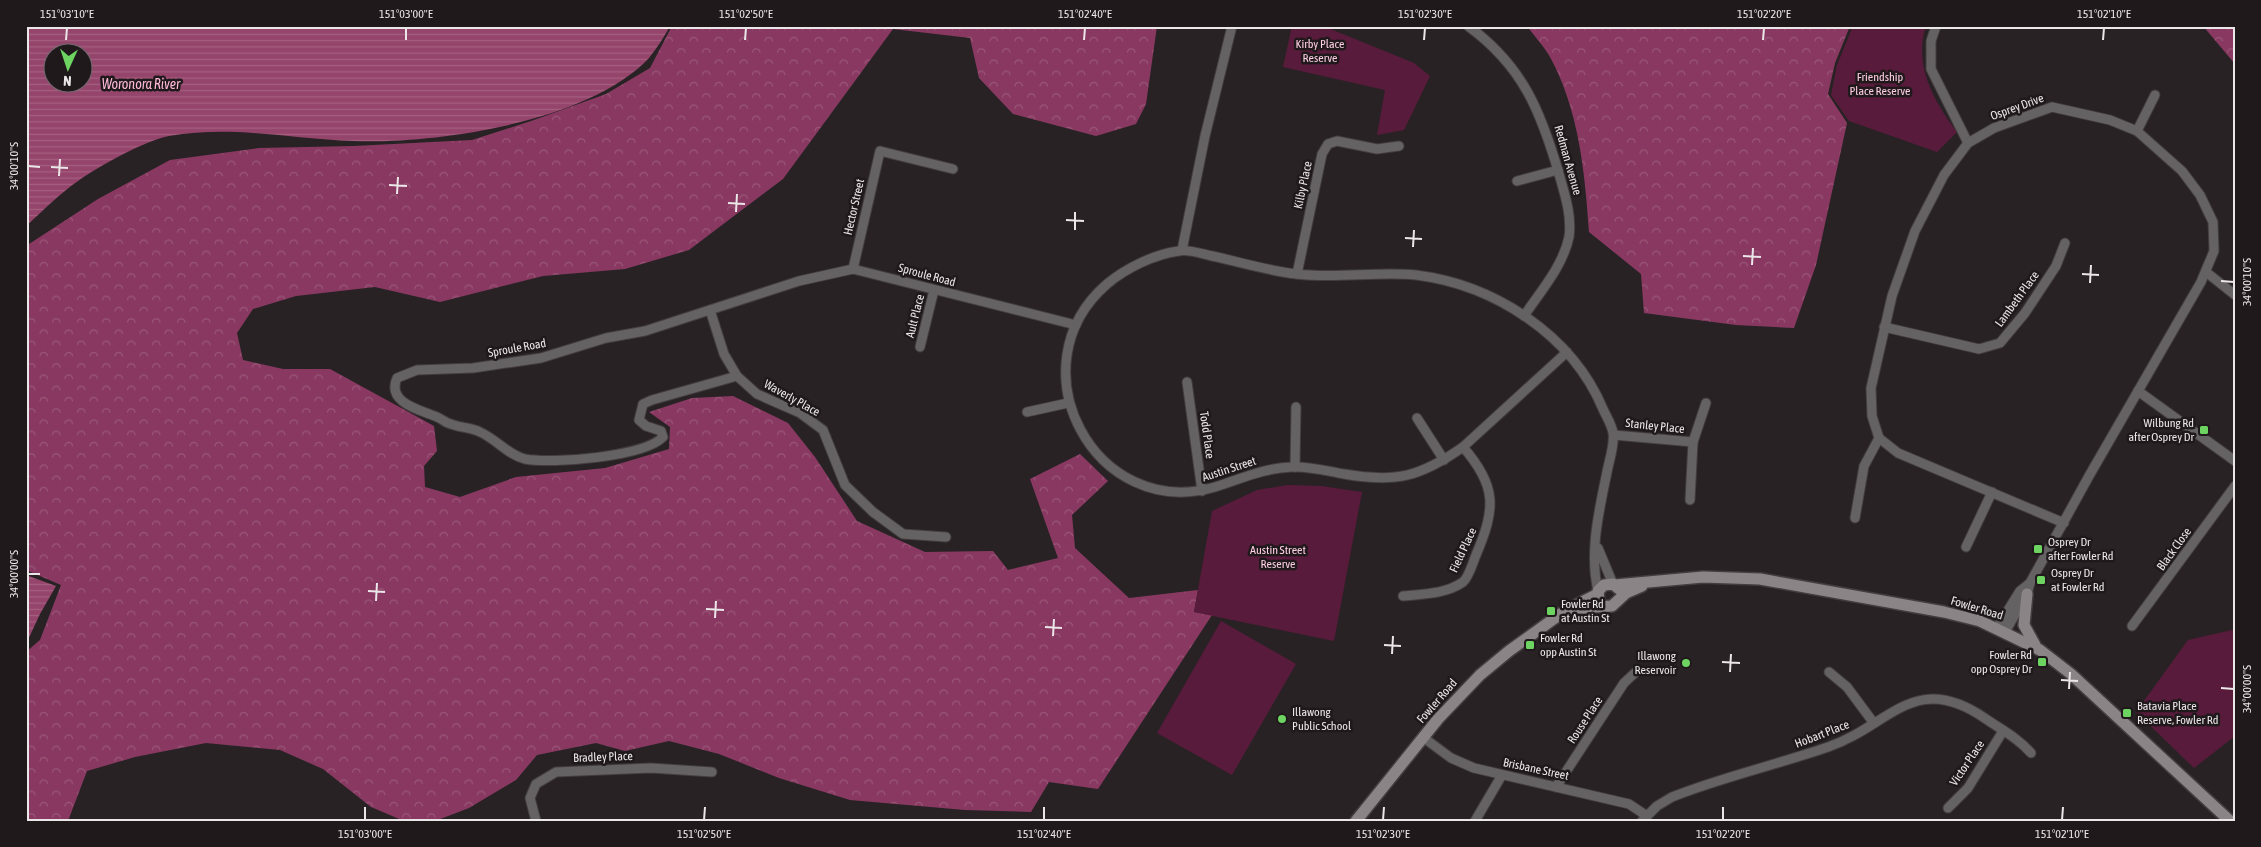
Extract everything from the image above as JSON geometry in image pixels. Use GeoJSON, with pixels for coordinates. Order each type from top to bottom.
{"type":"FeatureCollection","features":[{"type":"Feature","properties":{"kind":"street"},"geometry":{"type":"LineString","coordinates":[[1182,250],[1205,136],[1232,26]]}},
{"type":"Feature","properties":{"kind":"street","name":"Redman Avenue"},"geometry":{"type":"LineString","coordinates":[[1468,26],[1504,56],[1525,84],[1545,126],[1568,207],[1568,238],[1562,258],[1524,316]]}},
{"type":"Feature","properties":{"kind":"street"},"geometry":{"type":"LineString","coordinates":[[1936,26],[1931,41],[1931,69],[1968,143]]}},
{"type":"Feature","properties":{"kind":"street"},"geometry":{"type":"LineString","coordinates":[[2137,131],[2155,95]]}},
{"type":"Feature","properties":{"kind":"street","name":"Osprey Drive"},"geometry":{"type":"LineString","coordinates":[[1879,438],[1872,416],[1871,388],[1892,296],[1915,231],[1944,175],[1968,143],[1994,128],[2052,107],[2110,120],[2137,131],[2182,171],[2200,195],[2213,222],[2214,251],[2206,272],[2028,588],[2001,630]]}},
{"type":"Feature","properties":{"kind":"street","name":"Kilby Place"},"geometry":{"type":"LineString","coordinates":[[1297,274],[1322,154],[1328,144],[1337,141],[1377,149],[1399,146]]}},
{"type":"Feature","properties":{"kind":"street","name":"Hector Street"},"geometry":{"type":"LineString","coordinates":[[853,269],[880,151],[952,169]]}},
{"type":"Feature","properties":{"kind":"street"},"geometry":{"type":"LineString","coordinates":[[1517,182],[1558,170]]}},
{"type":"Feature","properties":{"kind":"street","name":"Lambeth Place"},"geometry":{"type":"LineString","coordinates":[[1884,328],[1979,349],[2000,343],[2025,313],[2056,266],[2065,243]]}},
{"type":"Feature","properties":{"kind":"street","name":"Austin Street"},"geometry":{"type":"LineString","coordinates":[[1567,352],[1463,446],[1444,460],[1424,471],[1387,478],[1295,467],[1271,469],[1248,474],[1202,491],[1166,491],[1146,486],[1108,466],[1084,436],[1068,403],[1066,366],[1076,325],[1091,302],[1108,284],[1141,263],[1182,250],[1297,274],[1416,275],[1455,283],[1487,294],[1524,316],[1567,352],[1595,390],[1614,434]]}},
{"type":"Feature","properties":{"kind":"street","name":"Sproule Road"},"geometry":{"type":"LineString","coordinates":[[737,376],[643,404],[639,420],[646,426],[661,431],[662,438],[658,442],[620,454],[597,458],[544,461],[516,456],[478,430],[450,424],[410,405],[397,397],[394,390],[397,378],[417,370],[473,368],[541,358],[606,338],[645,332],[799,281],[853,269],[1076,325]]}},
{"type":"Feature","properties":{"kind":"street"},"geometry":{"type":"LineString","coordinates":[[2206,272],[2235,295]]}},
{"type":"Feature","properties":{"kind":"street","name":"Ault Place"},"geometry":{"type":"LineString","coordinates":[[920,347],[934,290]]}},
{"type":"Feature","properties":{"kind":"street","name":"Waverly Place"},"geometry":{"type":"LineString","coordinates":[[710,310],[724,354],[737,376],[757,394],[800,413],[823,430],[845,485],[873,512],[904,534],[946,537]]}},
{"type":"Feature","properties":{"kind":"street","name":"Todd Place"},"geometry":{"type":"LineString","coordinates":[[1186,382],[1202,491]]}},
{"type":"Feature","properties":{"kind":"street"},"geometry":{"type":"LineString","coordinates":[[2138,391],[2235,461]]}},
{"type":"Feature","properties":{"kind":"street"},"geometry":{"type":"LineString","coordinates":[[1027,412],[1068,403]]}},
{"type":"Feature","properties":{"kind":"street","name":"Stanley Place"},"geometry":{"type":"LineString","coordinates":[[1690,500],[1694,442],[1706,403]]}},
{"type":"Feature","properties":{"kind":"street"},"geometry":{"type":"LineString","coordinates":[[1295,467],[1296,407]]}},
{"type":"Feature","properties":{"kind":"street"},"geometry":{"type":"LineString","coordinates":[[1417,418],[1444,460]]}},
{"type":"Feature","properties":{"kind":"street"},"geometry":{"type":"LineString","coordinates":[[1597,543],[1614,584],[1620,592],[1619,600],[1615,604],[1607,606],[1599,600],[1595,567],[1597,525],[1614,434]]}},
{"type":"Feature","properties":{"kind":"street","name":"Stanley Place"},"geometry":{"type":"LineString","coordinates":[[1614,434],[1694,442]]}},
{"type":"Feature","properties":{"kind":"street"},"geometry":{"type":"LineString","coordinates":[[1855,518],[1864,466],[1879,438],[1898,453],[2064,523]]}},
{"type":"Feature","properties":{"kind":"street","name":"Field Place"},"geometry":{"type":"LineString","coordinates":[[1404,596],[1450,589],[1465,581],[1488,526],[1490,493],[1480,466],[1463,446]]}},
{"type":"Feature","properties":{"kind":"street","name":"Black Close"},"geometry":{"type":"LineString","coordinates":[[2132,626],[2235,486]]}},
{"type":"Feature","properties":{"kind":"street"},"geometry":{"type":"LineString","coordinates":[[1966,547],[1992,492]]}},
{"type":"Feature","properties":{"kind":"street","name":"Fowler Road"},"geometry":{"type":"LineString","coordinates":[[1614,584],[1720,577],[1774,580],[1944,612],[2001,630],[2040,650],[2088,688],[2230,821]]}},
{"type":"Feature","properties":{"kind":"street","name":"Fowler Road"},"geometry":{"type":"LineString","coordinates":[[1619,600],[1629,591],[1648,583]]}},
{"type":"Feature","properties":{"kind":"street"},"geometry":{"type":"LineString","coordinates":[[1598,592],[1604,584],[1614,584]]}},
{"type":"Feature","properties":{"kind":"street"},"geometry":{"type":"LineString","coordinates":[[2028,588],[2024,625],[2032,642],[2040,650]]}},
{"type":"Feature","properties":{"kind":"street","name":"Fowler Road"},"geometry":{"type":"LineString","coordinates":[[1356,821],[1452,702],[1480,675],[1516,645],[1556,619],[1566,610],[1598,592]]}},
{"type":"Feature","properties":{"kind":"street","name":"Fowler Road"},"geometry":{"type":"LineString","coordinates":[[1556,619],[1588,609],[1607,606]]}},
{"type":"Feature","properties":{"kind":"street","name":"Rouse Place"},"geometry":{"type":"LineString","coordinates":[[1556,787],[1624,683],[1638,670]]}},
{"type":"Feature","properties":{"kind":"street"},"geometry":{"type":"LineString","coordinates":[[1829,672],[1847,687],[1873,722]]}},
{"type":"Feature","properties":{"kind":"street","name":"Hobart Place"},"geometry":{"type":"LineString","coordinates":[[1644,818],[1657,806],[1677,795],[1843,742],[1904,704],[1923,700],[1939,700],[1969,708],[2020,741],[2031,753]]}},
{"type":"Feature","properties":{"kind":"street","name":"Victor Place"},"geometry":{"type":"LineString","coordinates":[[1948,808],[1968,788],[2003,731]]}},
{"type":"Feature","properties":{"kind":"street","name":"Brisbane Street"},"geometry":{"type":"LineString","coordinates":[[1424,738],[1459,762],[1502,775],[1629,804],[1644,818]]}},
{"type":"Feature","properties":{"kind":"street","name":"Bradley Place"},"geometry":{"type":"LineString","coordinates":[[536,821],[530,798],[536,784],[556,772],[651,768],[712,772]]}},
{"type":"Feature","properties":{"kind":"street"},"geometry":{"type":"LineString","coordinates":[[1475,821],[1502,775]]}},
{"type":"Feature","properties":{"kind":"green space"},"geometry":{"type":"Polygon","coordinates":[[[672,26],[1157,26],[1146,104],[1136,124],[1096,136],[1013,114],[979,78],[970,38],[893,29],[783,179],[689,250],[625,269],[543,276],[440,302],[375,287],[296,296],[253,309],[237,333],[243,360],[283,369],[330,369],[434,426],[437,451],[424,466],[425,487],[460,497],[516,477],[605,468],[669,449],[670,427],[649,412],[692,398],[733,396],[788,423],[815,457],[857,521],[925,552],[993,551],[1008,570],[1058,558],[1030,479],[1080,454],[1108,481],[1072,515],[1075,548],[1129,598],[1198,590],[1194,612],[1212,615],[1098,789],[1049,782],[1031,812],[965,810],[850,800],[779,778],[719,754],[669,741],[625,751],[596,743],[537,755],[516,780],[469,808],[435,821],[404,821],[371,807],[323,769],[280,750],[206,743],[135,757],[87,771],[68,821],[26,821],[26,652],[40,640],[61,585],[26,570],[26,246],[98,199],[170,160],[259,148],[354,146],[472,140],[534,120],[606,94],[650,68],[672,26]]]}},
{"type":"Feature","properties":{"kind":"green space","name":"Kirby Place Reserve"},"geometry":{"type":"Polygon","coordinates":[[[1292,26],[1323,26],[1414,63],[1430,76],[1404,130],[1377,135],[1385,90],[1283,67],[1292,26]]]}},
{"type":"Feature","properties":{"kind":"green space"},"geometry":{"type":"Polygon","coordinates":[[[1527,26],[1850,26],[1835,63],[1828,94],[1847,123],[1816,265],[1794,328],[1736,325],[1644,313],[1641,274],[1589,232],[1583,165],[1568,98],[1550,57],[1527,26]]]}},
{"type":"Feature","properties":{"kind":"green space","name":"Friendship Place Reserve"},"geometry":{"type":"Polygon","coordinates":[[[1853,26],[1926,26],[1922,55],[1924,69],[1934,96],[1957,132],[1937,152],[1849,121],[1831,95],[1837,65],[1853,26]]]}},
{"type":"Feature","properties":{"kind":"green space"},"geometry":{"type":"Polygon","coordinates":[[[2203,26],[2235,26],[2235,64],[2203,26]]]}},
{"type":"Feature","properties":{"kind":"green space","name":"Austin Street Reserve"},"geometry":{"type":"Polygon","coordinates":[[[1288,485],[1321,486],[1362,492],[1334,641],[1194,612],[1212,511],[1257,490],[1288,485]]]}},
{"type":"Feature","properties":{"kind":"green space"},"geometry":{"type":"Polygon","coordinates":[[[1221,621],[1296,664],[1232,775],[1157,733],[1221,621]]]}},
{"type":"Feature","properties":{"kind":"green space"},"geometry":{"type":"Polygon","coordinates":[[[2232,630],[2235,632],[2235,736],[2194,768],[2136,712],[2188,640],[2232,630]]]}},
{"type":"Feature","properties":{"kind":"water","name":"Woronora River"},"geometry":{"type":"Polygon","coordinates":[[[26,26],[670,26],[649,58],[622,80],[589,98],[551,113],[510,125],[468,133],[387,141],[330,140],[239,132],[193,133],[169,136],[135,148],[86,175],[64,191],[26,226],[26,26]]]}},
{"type":"Feature","properties":{"kind":"water"},"geometry":{"type":"Polygon","coordinates":[[[26,575],[56,586],[26,644],[26,575]]]}},
{"type":"Feature","properties":{"kind":"place","name":"Wilbung Rd after Osprey Dr"},"geometry":{"type":"Point","coordinates":[2204,430]}},
{"type":"Feature","properties":{"kind":"place","name":"Osprey Dr after Fowler Rd"},"geometry":{"type":"Point","coordinates":[2038,549]}},
{"type":"Feature","properties":{"kind":"place","name":"Osprey Dr at Fowler Rd"},"geometry":{"type":"Point","coordinates":[2041,580]}},
{"type":"Feature","properties":{"kind":"place","name":"Fowler Rd at Austin St"},"geometry":{"type":"Point","coordinates":[1551,611]}},
{"type":"Feature","properties":{"kind":"place","name":"Fowler Rd opp Austin St"},"geometry":{"type":"Point","coordinates":[1530,645]}},
{"type":"Feature","properties":{"kind":"place","name":"Fowler Rd opp Osprey Dr"},"geometry":{"type":"Point","coordinates":[2042,662]}},
{"type":"Feature","properties":{"kind":"place","name":"Illawong Reservoir"},"geometry":{"type":"Point","coordinates":[1686,663]}},
{"type":"Feature","properties":{"kind":"place","name":"Batavia Place Reserve, Fowler Rd"},"geometry":{"type":"Point","coordinates":[2127,713]}},
{"type":"Feature","properties":{"kind":"place","name":"Illawong Public School"},"geometry":{"type":"Point","coordinates":[1282,719]}}]}
